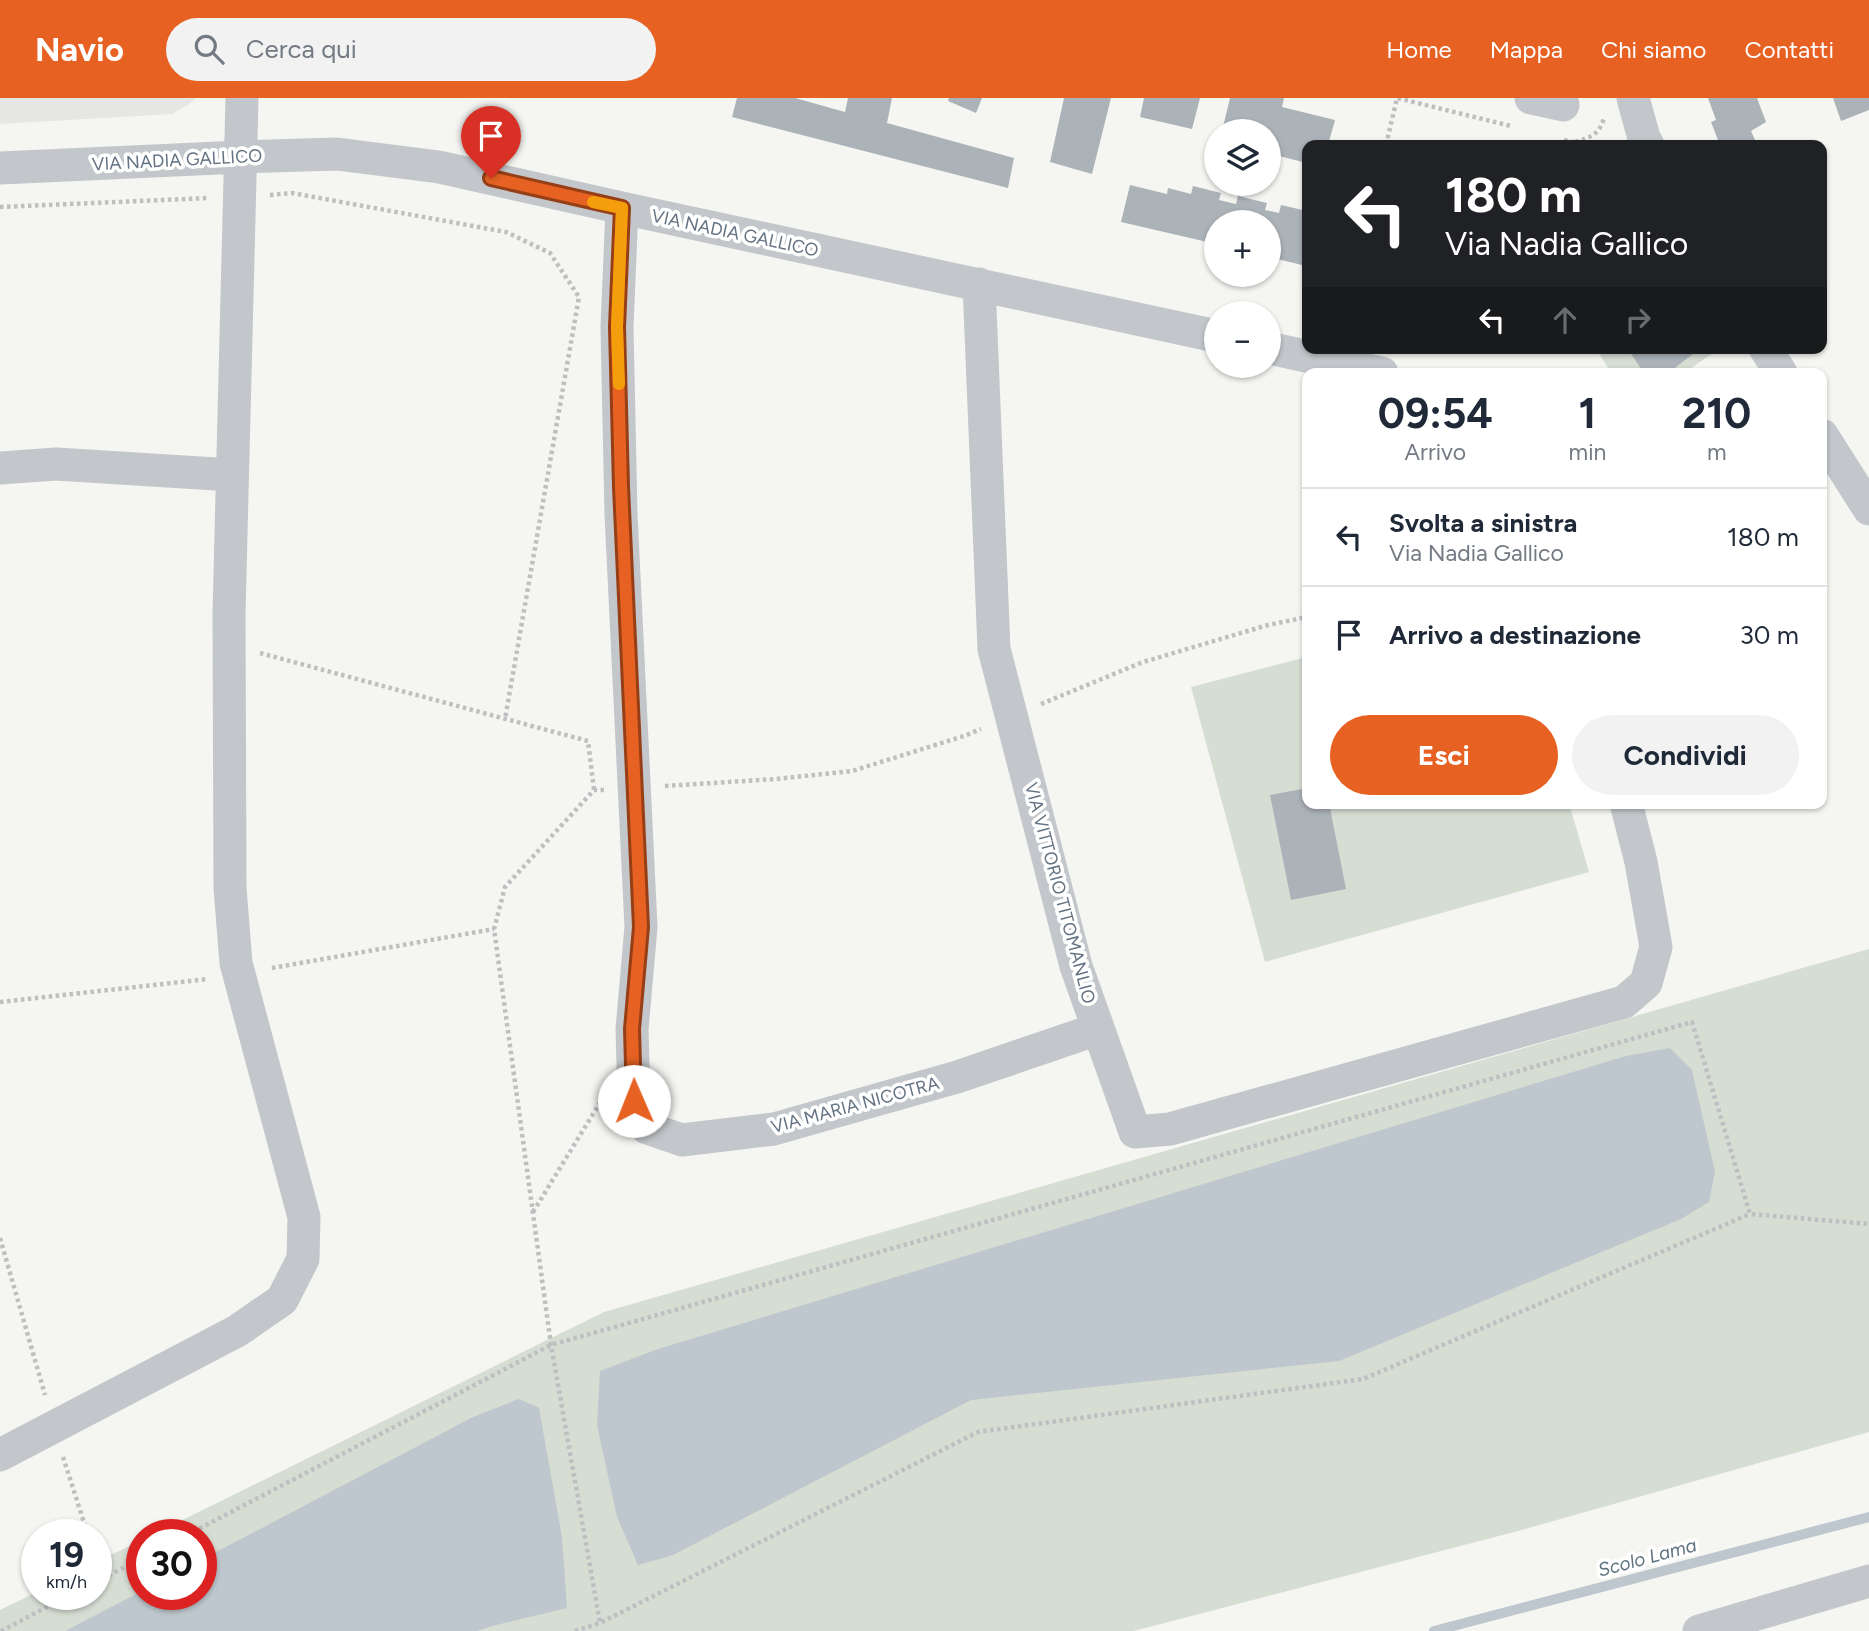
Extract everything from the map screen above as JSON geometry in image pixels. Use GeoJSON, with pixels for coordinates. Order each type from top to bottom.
{"type":"FeatureCollection","features":[{"type":"Feature","properties":{"kind":"street"},"geometry":{"type":"LineString","coordinates":[[0,1455],[237,1331],[282,1300],[303,1259],[304,1217],[236,963],[230,888],[229,645],[242,98]]}},
{"type":"Feature","properties":{"kind":"street"},"geometry":{"type":"LineString","coordinates":[[1633,98],[1645,140]]}},
{"type":"Feature","properties":{"kind":"street"},"geometry":{"type":"LineString","coordinates":[[1524,113],[1563,105]]}},
{"type":"Feature","properties":{"kind":"street","name":"VIA NADIA GALLICO"},"geometry":{"type":"LineString","coordinates":[[0,169],[337,155],[439,167],[1204,333]]}},
{"type":"Feature","properties":{"kind":"street","name":"VIA MARIA NICOTRA"},"geometry":{"type":"LineString","coordinates":[[622,208],[617,327],[621,487],[641,927],[632,1029],[634,1101],[647,1128],[682,1140],[774,1129],[957,1077],[1098,1028]]}},
{"type":"Feature","properties":{"kind":"street","name":"VIA VITTORIO TITOMANLIO"},"geometry":{"type":"LineString","coordinates":[[979,285],[995,649],[1076,966],[1135,1132],[1170,1129],[1624,1002],[1646,983],[1656,947],[1641,862],[1628,809]]}},
{"type":"Feature","properties":{"kind":"street"},"geometry":{"type":"LineString","coordinates":[[1281,351],[1359,368]]}},
{"type":"Feature","properties":{"kind":"street"},"geometry":{"type":"LineString","coordinates":[[1827,443],[1869,509]]}},
{"type":"Feature","properties":{"kind":"street"},"geometry":{"type":"LineString","coordinates":[[0,468],[56,464],[232,475]]}},
{"type":"Feature","properties":{"kind":"street"},"geometry":{"type":"LineString","coordinates":[[1699,1631],[1869,1581]]}},
{"type":"Feature","properties":{"kind":"path"},"geometry":{"type":"LineString","coordinates":[[1387,140],[1397,98],[1524,113]]}},
{"type":"Feature","properties":{"kind":"path"},"geometry":{"type":"LineString","coordinates":[[1581,140],[1592,137],[1602,126],[1606,115]]}},
{"type":"Feature","properties":{"kind":"path"},"geometry":{"type":"LineString","coordinates":[[0,207],[292,193],[506,232],[550,253],[579,297],[505,719]]}},
{"type":"Feature","properties":{"kind":"path"},"geometry":{"type":"LineString","coordinates":[[600,1623],[551,1345],[494,929],[505,887],[594,790],[776,779],[852,771],[964,736],[1143,662],[1268,625],[1302,618]]}},
{"type":"Feature","properties":{"kind":"path"},"geometry":{"type":"LineString","coordinates":[[229,645],[588,741],[594,790]]}},
{"type":"Feature","properties":{"kind":"path"},"geometry":{"type":"LineString","coordinates":[[217,1519],[551,1345],[1692,1022],[1750,1214]]}},
{"type":"Feature","properties":{"kind":"path"},"geometry":{"type":"LineString","coordinates":[[533,1212],[604,1096]]}},
{"type":"Feature","properties":{"kind":"path"},"geometry":{"type":"LineString","coordinates":[[575,1631],[600,1623],[978,1432],[1363,1379],[1750,1214],[1869,1224]]}},
{"type":"Feature","properties":{"kind":"path"},"geometry":{"type":"LineString","coordinates":[[0,1238],[83,1519]]}},
{"type":"Feature","properties":{"kind":"path"},"geometry":{"type":"LineString","coordinates":[[1,1631],[41,1610]]}},
{"type":"Feature","properties":{"kind":"shaded area"},"geometry":{"type":"Polygon","coordinates":[[[0,98],[195,98],[172,114],[0,124],[0,98]]]}},
{"type":"Feature","properties":{"kind":"shaded area"},"geometry":{"type":"Polygon","coordinates":[[[1600,354],[1711,354],[1691,368],[1608,368],[1600,354]]]}},
{"type":"Feature","properties":{"kind":"shaded area"},"geometry":{"type":"Polygon","coordinates":[[[1302,658],[1302,809],[1571,809],[1589,872],[1265,962],[1191,687],[1302,658]]]}},
{"type":"Feature","properties":{"kind":"shaded area"},"geometry":{"type":"Polygon","coordinates":[[[1869,949],[1869,1432],[1518,1531],[1134,1631],[0,1631],[0,1610],[21,1600],[21,1610],[112,1610],[112,1554],[126,1548],[126,1610],[217,1610],[217,1519],[184,1519],[604,1312],[1869,949]]]}},
{"type":"Feature","properties":{"kind":"shaded area"},"geometry":{"type":"Polygon","coordinates":[[[1670,1048],[1692,1070],[1715,1172],[1709,1202],[1681,1219],[1339,1361],[971,1400],[673,1555],[638,1565],[617,1517],[597,1425],[600,1371],[658,1349],[1626,1056],[1670,1048]]]}},
{"type":"Feature","properties":{"kind":"shaded area"},"geometry":{"type":"Polygon","coordinates":[[[519,1399],[539,1408],[562,1537],[567,1608],[477,1631],[65,1631],[105,1610],[112,1610],[112,1607],[126,1599],[126,1610],[217,1610],[217,1552],[473,1417],[519,1399]]]}},
{"type":"Feature","properties":{"kind":"building"},"geometry":{"type":"Polygon","coordinates":[[[737,98],[795,98],[845,112],[848,98],[892,98],[887,123],[1014,158],[1008,188],[732,117],[737,98]]]}},
{"type":"Feature","properties":{"kind":"building"},"geometry":{"type":"Polygon","coordinates":[[[949,98],[982,98],[976,113],[948,101],[949,98]]]}},
{"type":"Feature","properties":{"kind":"building"},"geometry":{"type":"Polygon","coordinates":[[[1064,98],[1111,98],[1092,174],[1050,162],[1064,98]]]}},
{"type":"Feature","properties":{"kind":"building"},"geometry":{"type":"Polygon","coordinates":[[[1144,98],[1200,98],[1192,129],[1140,117],[1144,98]]]}},
{"type":"Feature","properties":{"kind":"building"},"geometry":{"type":"Polygon","coordinates":[[[1230,98],[1284,98],[1282,107],[1335,120],[1329,140],[1302,140],[1302,162],[1281,156],[1281,119],[1225,119],[1230,98]]]}},
{"type":"Feature","properties":{"kind":"building"},"geometry":{"type":"Polygon","coordinates":[[[1708,98],[1757,98],[1766,122],[1751,131],[1755,140],[1718,140],[1711,122],[1716,120],[1708,98]]]}},
{"type":"Feature","properties":{"kind":"building"},"geometry":{"type":"Polygon","coordinates":[[[1833,98],[1869,98],[1869,110],[1841,121],[1833,98]]]}},
{"type":"Feature","properties":{"kind":"building"},"geometry":{"type":"Polygon","coordinates":[[[1130,185],[1167,194],[1168,188],[1191,194],[1193,186],[1204,189],[1204,196],[1220,196],[1219,200],[1236,204],[1238,196],[1267,203],[1265,210],[1204,210],[1204,241],[1121,222],[1130,185]]]}},
{"type":"Feature","properties":{"kind":"building"},"geometry":{"type":"Polygon","coordinates":[[[1281,205],[1302,210],[1302,265],[1281,260],[1281,205]]]}},
{"type":"Feature","properties":{"kind":"building"},"geometry":{"type":"Polygon","coordinates":[[[1631,354],[1693,354],[1675,368],[1641,368],[1631,354]]]}},
{"type":"Feature","properties":{"kind":"building"},"geometry":{"type":"Polygon","coordinates":[[[1302,789],[1302,809],[1330,809],[1346,889],[1291,900],[1270,795],[1302,789]]]}},
{"type":"Feature","properties":{"kind":"waterway","name":"Scolo Lama"},"geometry":{"type":"LineString","coordinates":[[1434,1631],[1869,1517]]}},
{"type":"Feature","properties":{"kind":"slow traffic"},"geometry":{"type":"LineString","coordinates":[[593,202],[622,208],[617,327],[619,384]]}},
{"type":"Feature","properties":{"kind":"route"},"geometry":{"type":"LineString","coordinates":[[491,178],[622,208],[617,327],[621,487],[641,927],[632,1029],[634,1101]]}}]}
